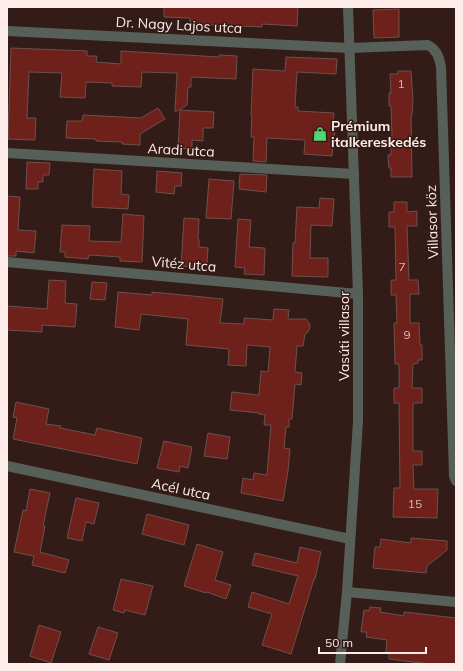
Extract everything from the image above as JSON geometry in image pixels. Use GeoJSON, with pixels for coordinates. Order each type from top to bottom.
{"type":"FeatureCollection","features":[{"type":"Feature","properties":{"kind":"street","name":"Vasúti villasor"},"geometry":{"type":"LineString","coordinates":[[340,664],[347,592],[358,421],[358,294],[348,7]]}},
{"type":"Feature","properties":{"kind":"street","name":"Dr. Nagy Lajos utca"},"geometry":{"type":"LineString","coordinates":[[7,31],[349,48]]}},
{"type":"Feature","properties":{"kind":"street","name":"Villasor köz"},"geometry":{"type":"LineString","coordinates":[[349,48],[428,45],[437,53],[441,67],[454,476],[456,481]]}},
{"type":"Feature","properties":{"kind":"street","name":"Aradi utca"},"geometry":{"type":"LineString","coordinates":[[7,154],[354,174]]}},
{"type":"Feature","properties":{"kind":"street","name":"Vitéz utca"},"geometry":{"type":"LineString","coordinates":[[7,262],[358,294]]}},
{"type":"Feature","properties":{"kind":"street","name":"Acél utca"},"geometry":{"type":"LineString","coordinates":[[7,466],[350,539]]}},
{"type":"Feature","properties":{"kind":"street"},"geometry":{"type":"LineString","coordinates":[[347,592],[456,602]]}},
{"type":"Feature","properties":{"kind":"building"},"geometry":{"type":"Polygon","coordinates":[[[164,7],[298,7],[297,26],[262,24],[262,27],[190,24],[190,18],[164,17],[164,7]]]}},
{"type":"Feature","properties":{"kind":"building"},"geometry":{"type":"Polygon","coordinates":[[[399,9],[399,37],[374,38],[373,10],[399,9]]]}},
{"type":"Feature","properties":{"kind":"building"},"geometry":{"type":"Polygon","coordinates":[[[11,48],[87,51],[87,56],[97,56],[96,62],[121,64],[121,51],[219,57],[219,55],[237,56],[236,79],[191,77],[191,87],[188,87],[187,105],[175,112],[177,73],[142,72],[141,87],[112,86],[112,83],[86,82],[85,98],[60,97],[62,73],[29,72],[27,118],[36,118],[35,140],[8,139],[11,48]]]}},
{"type":"Feature","properties":{"kind":"building"},"geometry":{"type":"Polygon","coordinates":[[[286,57],[337,59],[336,74],[297,72],[295,107],[298,107],[298,111],[334,113],[333,129],[335,129],[332,156],[304,154],[305,140],[267,138],[266,162],[253,161],[254,137],[251,137],[251,116],[253,69],[285,71],[286,57]]]}},
{"type":"Feature","properties":{"kind":"building"},"geometry":{"type":"Polygon","coordinates":[[[398,71],[411,71],[413,101],[411,115],[412,177],[391,177],[391,168],[389,168],[388,155],[391,155],[392,136],[391,106],[389,106],[389,93],[391,93],[390,74],[398,74],[398,71]]]}},
{"type":"Feature","properties":{"kind":"building"},"geometry":{"type":"Polygon","coordinates":[[[158,108],[165,119],[140,134],[140,145],[122,144],[122,142],[96,141],[96,139],[66,138],[67,121],[82,121],[83,115],[141,118],[158,108]]]}},
{"type":"Feature","properties":{"kind":"building"},"geometry":{"type":"Polygon","coordinates":[[[180,110],[214,112],[213,128],[203,128],[203,141],[192,140],[192,149],[178,148],[180,110]]]}},
{"type":"Feature","properties":{"kind":"building"},"geometry":{"type":"Polygon","coordinates":[[[27,162],[50,163],[49,175],[43,175],[43,182],[38,182],[38,189],[26,189],[27,162]]]}},
{"type":"Feature","properties":{"kind":"building"},"geometry":{"type":"Polygon","coordinates":[[[94,169],[122,171],[121,194],[129,195],[128,209],[92,207],[94,169]]]}},
{"type":"Feature","properties":{"kind":"building"},"geometry":{"type":"Polygon","coordinates":[[[157,171],[182,173],[181,186],[175,186],[174,194],[156,192],[157,171]]]}},
{"type":"Feature","properties":{"kind":"building"},"geometry":{"type":"Polygon","coordinates":[[[240,174],[267,175],[266,192],[239,189],[240,174]]]}},
{"type":"Feature","properties":{"kind":"building"},"geometry":{"type":"Polygon","coordinates":[[[209,179],[234,181],[231,219],[206,218],[209,179]]]}},
{"type":"Feature","properties":{"kind":"building"},"geometry":{"type":"Polygon","coordinates":[[[7,196],[20,197],[18,230],[36,231],[34,253],[16,251],[16,256],[7,256],[7,196]]]}},
{"type":"Feature","properties":{"kind":"building"},"geometry":{"type":"Polygon","coordinates":[[[320,198],[334,199],[332,226],[311,225],[310,258],[328,258],[328,277],[292,276],[293,243],[295,243],[297,207],[319,208],[320,198]]]}},
{"type":"Feature","properties":{"kind":"building"},"geometry":{"type":"Polygon","coordinates":[[[394,202],[407,202],[407,212],[417,211],[417,226],[407,226],[409,280],[418,280],[419,294],[410,294],[410,323],[419,323],[420,345],[422,345],[422,360],[418,360],[418,363],[413,364],[412,388],[422,388],[422,403],[413,403],[413,451],[422,451],[422,465],[413,465],[414,489],[438,489],[437,518],[393,517],[394,488],[400,488],[399,403],[394,403],[394,388],[399,388],[399,364],[395,364],[394,323],[397,323],[396,295],[391,295],[391,280],[396,280],[395,227],[389,227],[389,212],[394,212],[394,202]]]}},
{"type":"Feature","properties":{"kind":"building"},"geometry":{"type":"Polygon","coordinates":[[[123,214],[144,216],[142,262],[120,261],[120,257],[89,255],[88,259],[65,257],[65,252],[60,252],[62,225],[90,226],[89,241],[121,242],[123,214]]]}},
{"type":"Feature","properties":{"kind":"building"},"geometry":{"type":"Polygon","coordinates":[[[184,218],[199,219],[199,247],[208,248],[207,264],[198,263],[198,267],[181,266],[184,218]]]}},
{"type":"Feature","properties":{"kind":"building"},"geometry":{"type":"Polygon","coordinates":[[[238,219],[251,220],[249,247],[265,248],[264,275],[244,274],[245,268],[235,267],[238,219]]]}},
{"type":"Feature","properties":{"kind":"building"},"geometry":{"type":"Polygon","coordinates":[[[49,280],[66,281],[65,303],[77,304],[75,327],[42,325],[42,332],[7,330],[7,306],[47,309],[49,280]]]}},
{"type":"Feature","properties":{"kind":"building"},"geometry":{"type":"Polygon","coordinates":[[[92,282],[107,283],[105,300],[90,299],[92,282]]]}},
{"type":"Feature","properties":{"kind":"building"},"geometry":{"type":"Polygon","coordinates":[[[118,292],[152,295],[152,292],[223,299],[220,323],[244,324],[244,318],[273,320],[274,309],[289,310],[288,319],[306,319],[310,327],[308,332],[305,334],[303,346],[297,346],[295,372],[302,373],[301,385],[295,384],[292,419],[289,419],[289,427],[286,427],[284,448],[290,449],[283,501],[241,493],[243,478],[253,480],[254,473],[267,475],[271,425],[264,425],[265,415],[230,410],[232,392],[259,395],[261,371],[268,372],[270,347],[247,345],[246,366],[228,365],[229,349],[186,345],[188,319],[141,314],[139,330],[115,327],[118,292]]]}},
{"type":"Feature","properties":{"kind":"building"},"geometry":{"type":"Polygon","coordinates":[[[16,402],[49,409],[46,424],[61,426],[60,428],[95,435],[97,428],[142,438],[137,464],[13,439],[17,418],[13,417],[16,402]]]}},
{"type":"Feature","properties":{"kind":"building"},"geometry":{"type":"Polygon","coordinates":[[[208,433],[230,437],[227,459],[204,456],[208,433]]]}},
{"type":"Feature","properties":{"kind":"building"},"geometry":{"type":"Polygon","coordinates":[[[164,441],[192,447],[188,468],[180,466],[179,472],[157,468],[164,441]]]}},
{"type":"Feature","properties":{"kind":"building"},"geometry":{"type":"Polygon","coordinates":[[[30,489],[50,493],[43,526],[45,526],[40,552],[69,560],[65,573],[32,565],[34,556],[14,552],[23,510],[26,511],[30,489]]]}},
{"type":"Feature","properties":{"kind":"building"},"geometry":{"type":"Polygon","coordinates":[[[76,498],[99,503],[94,524],[86,522],[82,541],[67,538],[76,498]]]}},
{"type":"Feature","properties":{"kind":"building"},"geometry":{"type":"Polygon","coordinates":[[[147,514],[189,525],[184,545],[142,534],[147,514]]]}},
{"type":"Feature","properties":{"kind":"building"},"geometry":{"type":"Polygon","coordinates":[[[411,538],[447,541],[447,550],[427,566],[426,573],[373,568],[375,547],[380,547],[381,539],[411,543],[411,538]]]}},
{"type":"Feature","properties":{"kind":"building"},"geometry":{"type":"Polygon","coordinates":[[[197,544],[223,552],[215,580],[231,585],[226,599],[184,586],[197,544]]]}},
{"type":"Feature","properties":{"kind":"building"},"geometry":{"type":"Polygon","coordinates":[[[300,547],[321,552],[315,579],[291,654],[262,645],[272,614],[248,607],[252,592],[289,604],[298,576],[252,565],[255,553],[297,563],[300,547]]]}},
{"type":"Feature","properties":{"kind":"building"},"geometry":{"type":"Polygon","coordinates":[[[121,579],[153,586],[145,615],[125,610],[124,613],[113,610],[121,579]]]}},
{"type":"Feature","properties":{"kind":"building"},"geometry":{"type":"Polygon","coordinates":[[[370,607],[381,608],[380,612],[404,616],[404,612],[456,618],[456,664],[429,664],[389,659],[389,653],[386,653],[387,640],[366,637],[367,632],[361,632],[364,610],[369,611],[370,607]]]}},
{"type":"Feature","properties":{"kind":"building"},"geometry":{"type":"Polygon","coordinates":[[[39,625],[61,632],[51,663],[30,656],[39,625]]]}},
{"type":"Feature","properties":{"kind":"building"},"geometry":{"type":"Polygon","coordinates":[[[98,627],[118,633],[109,660],[89,654],[98,627]]]}},
{"type":"Feature","properties":{"kind":"place","name":"Prémium italkereskedés"},"geometry":{"type":"Point","coordinates":[320,134]}}]}
